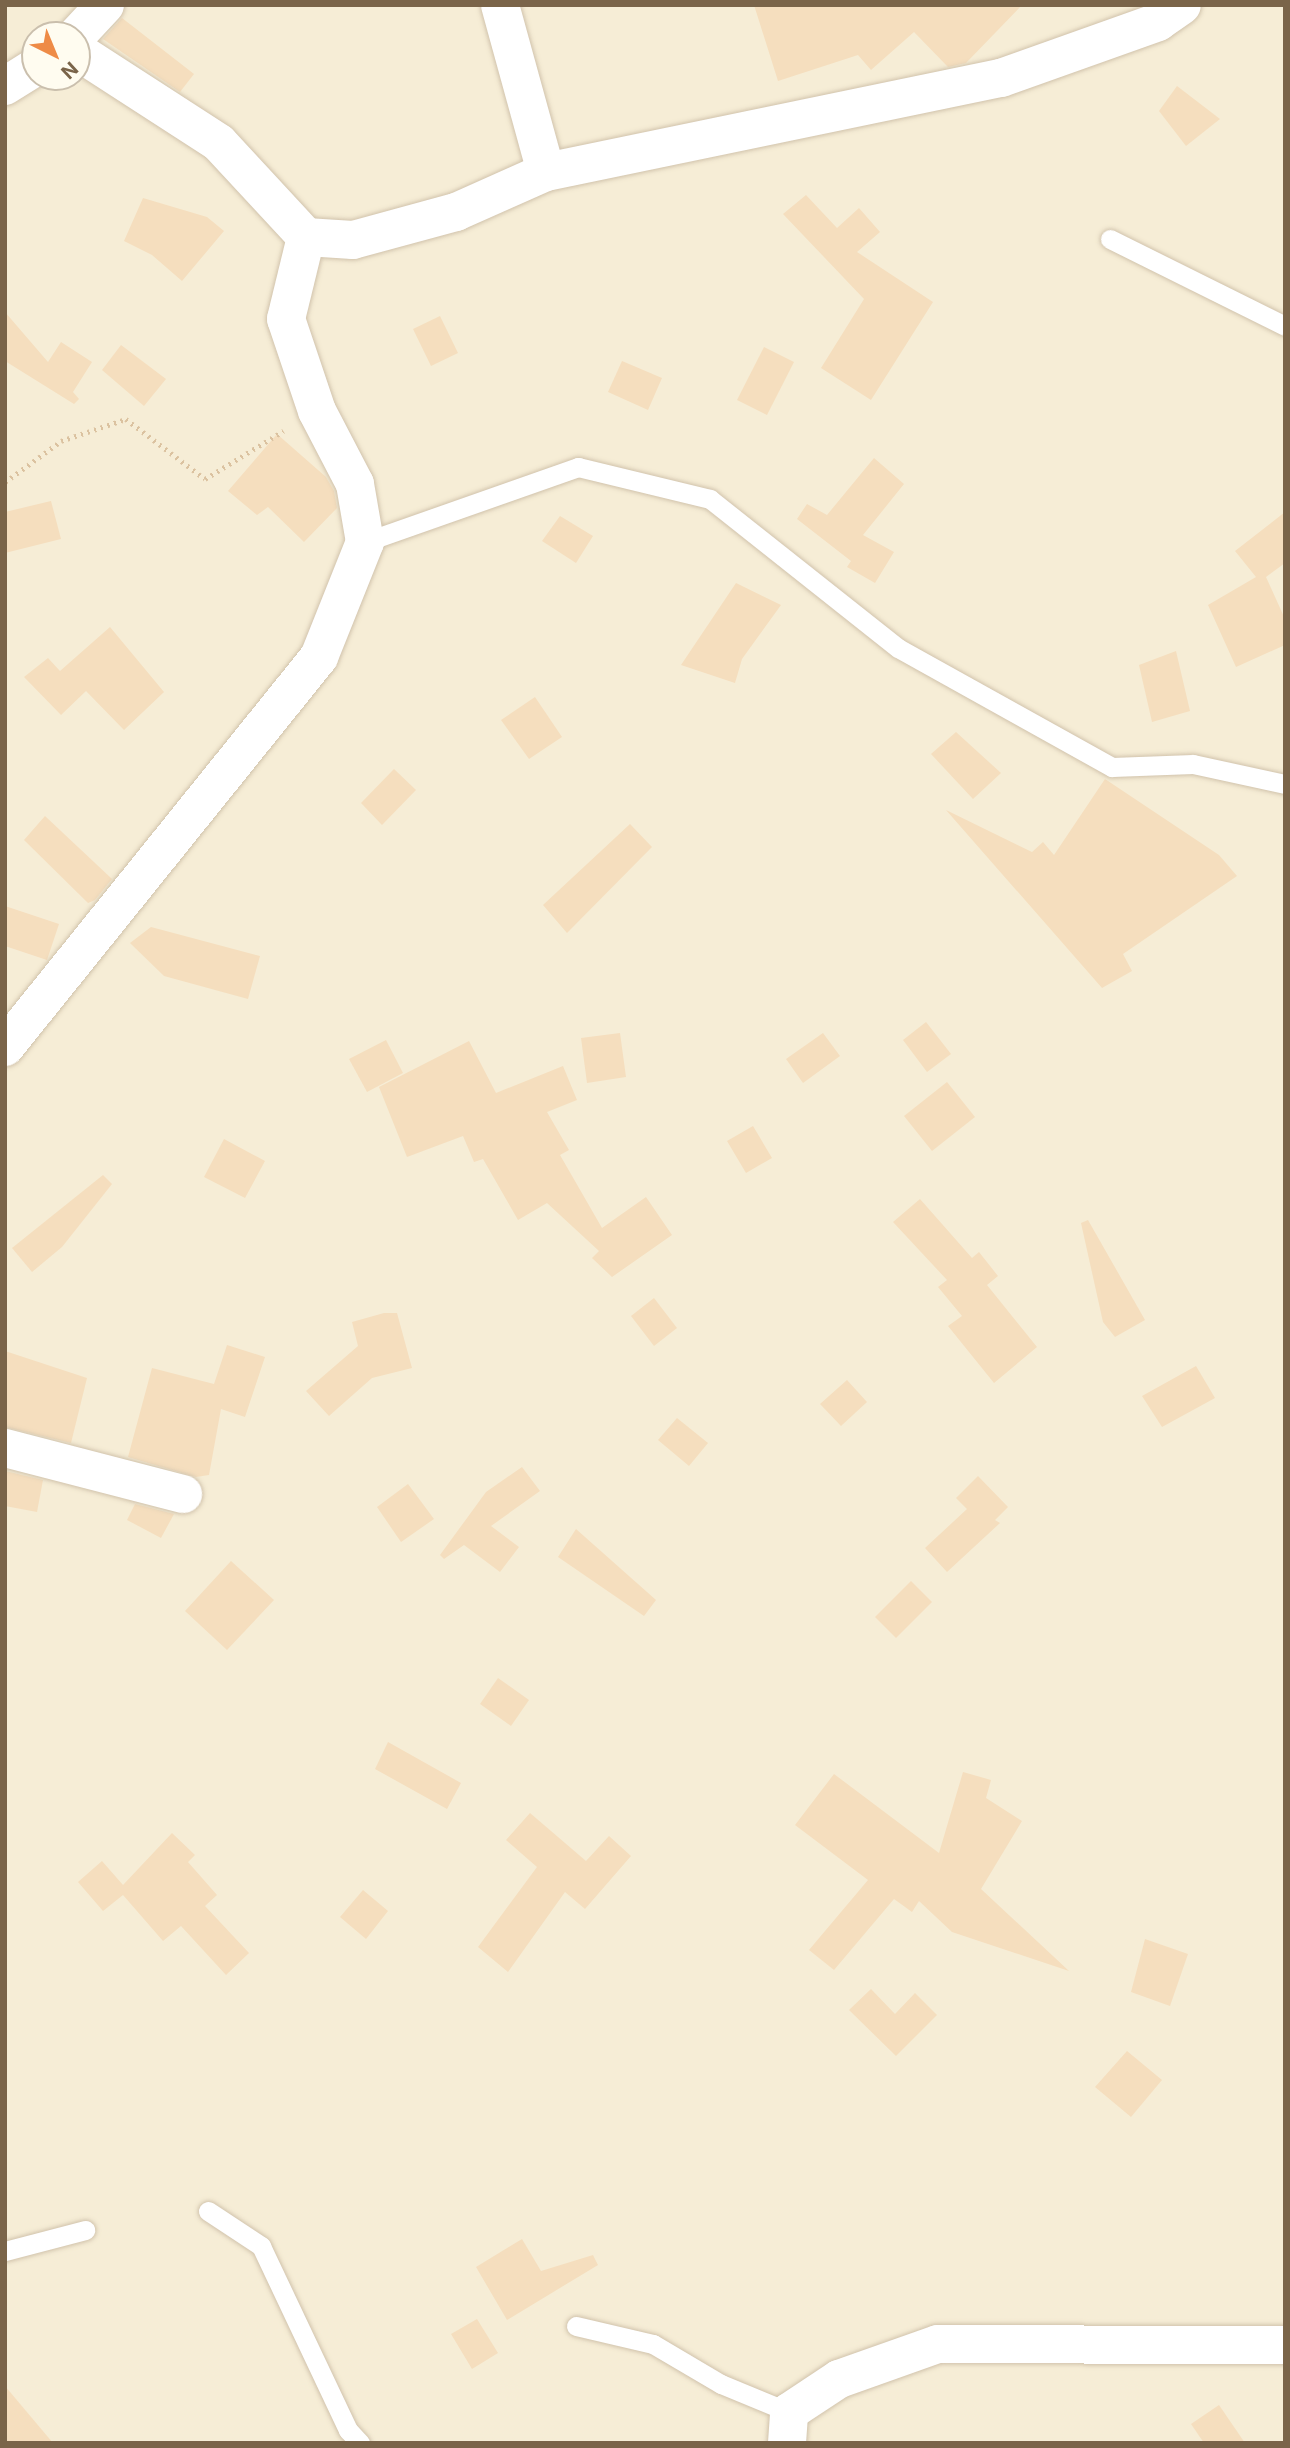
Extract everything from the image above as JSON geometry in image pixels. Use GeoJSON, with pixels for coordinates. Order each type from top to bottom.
{"type":"FeatureCollection","features":[{"type":"Feature","properties":{"kind":"street"},"geometry":{"type":"LineString","coordinates":[[90,21],[105,5]]}},
{"type":"Feature","properties":{"kind":"street"},"geometry":{"type":"LineString","coordinates":[[500,5],[546,172]]}},
{"type":"Feature","properties":{"kind":"street"},"geometry":{"type":"LineString","coordinates":[[91,60],[219,143],[306,237],[366,237],[456,212],[546,172],[1001,78],[1158,22],[1182,5]]}},
{"type":"Feature","properties":{"kind":"street"},"geometry":{"type":"LineString","coordinates":[[5,86],[21,76]]}},
{"type":"Feature","properties":{"kind":"street"},"geometry":{"type":"LineString","coordinates":[[8,1038],[319,657],[365,542],[355,484],[317,411],[286,318],[306,237]]}},
{"type":"Feature","properties":{"kind":"street"},"geometry":{"type":"LineString","coordinates":[[5,1448],[183,1494]]}},
{"type":"Feature","properties":{"kind":"street"},"geometry":{"type":"LineString","coordinates":[[788,2427],[839,2379],[938,2344],[1285,2345]]}},
{"type":"Feature","properties":{"kind":"lane"},"geometry":{"type":"LineString","coordinates":[[1110,239],[1285,326]]}},
{"type":"Feature","properties":{"kind":"lane"},"geometry":{"type":"LineString","coordinates":[[365,542],[578,467],[710,499],[898,648],[1112,767],[1193,764],[1285,784]]}},
{"type":"Feature","properties":{"kind":"lane"},"geometry":{"type":"LineString","coordinates":[[208,2211],[261,2246],[348,2430],[360,2443]]}},
{"type":"Feature","properties":{"kind":"lane"},"geometry":{"type":"LineString","coordinates":[[5,2251],[85,2230]]}},
{"type":"Feature","properties":{"kind":"lane"},"geometry":{"type":"LineString","coordinates":[[576,2326],[653,2344],[788,2427]]}},
{"type":"Feature","properties":{"kind":"path"},"geometry":{"type":"LineString","coordinates":[[5,482],[61,441],[126,419],[205,479],[317,411]]}},
{"type":"Feature","properties":{"kind":"shaded area"},"geometry":{"type":"Polygon","coordinates":[[[5,5],[1285,5],[1285,2443],[5,2443],[5,5]]]}},
{"type":"Feature","properties":{"kind":"building"},"geometry":{"type":"Polygon","coordinates":[[[754,5],[1022,5],[966,63],[948,67],[914,32],[871,70],[858,55],[778,81],[754,5]]]}},
{"type":"Feature","properties":{"kind":"building"},"geometry":{"type":"Polygon","coordinates":[[[122,18],[194,74],[180,92],[103,39],[122,18]]]}},
{"type":"Feature","properties":{"kind":"building"},"geometry":{"type":"Polygon","coordinates":[[[1177,86],[1220,119],[1186,146],[1159,111],[1177,86]]]}},
{"type":"Feature","properties":{"kind":"building"},"geometry":{"type":"Polygon","coordinates":[[[806,195],[837,228],[859,208],[880,232],[857,252],[933,302],[871,400],[821,368],[864,299],[783,214],[806,195]]]}},
{"type":"Feature","properties":{"kind":"building"},"geometry":{"type":"Polygon","coordinates":[[[143,198],[207,217],[224,231],[182,281],[152,255],[124,241],[143,198]]]}},
{"type":"Feature","properties":{"kind":"building"},"geometry":{"type":"Polygon","coordinates":[[[5,312],[48,362],[61,342],[92,362],[73,392],[79,399],[74,404],[5,361],[5,312]]]}},
{"type":"Feature","properties":{"kind":"building"},"geometry":{"type":"Polygon","coordinates":[[[440,316],[458,353],[431,366],[413,329],[440,316]]]}},
{"type":"Feature","properties":{"kind":"building"},"geometry":{"type":"Polygon","coordinates":[[[121,345],[166,379],[144,406],[102,370],[121,345]]]}},
{"type":"Feature","properties":{"kind":"building"},"geometry":{"type":"Polygon","coordinates":[[[764,347],[794,362],[767,415],[737,400],[764,347]]]}},
{"type":"Feature","properties":{"kind":"building"},"geometry":{"type":"Polygon","coordinates":[[[622,361],[662,378],[648,410],[608,392],[622,361]]]}},
{"type":"Feature","properties":{"kind":"building"},"geometry":{"type":"Polygon","coordinates":[[[277,434],[326,477],[334,491],[337,508],[304,542],[268,507],[257,515],[228,491],[277,434]]]}},
{"type":"Feature","properties":{"kind":"building"},"geometry":{"type":"Polygon","coordinates":[[[874,458],[904,484],[863,535],[894,552],[875,583],[847,567],[851,561],[797,519],[807,504],[827,515],[874,458]]]}},
{"type":"Feature","properties":{"kind":"building"},"geometry":{"type":"Polygon","coordinates":[[[51,501],[61,539],[5,553],[5,512],[51,501]]]}},
{"type":"Feature","properties":{"kind":"building"},"geometry":{"type":"Polygon","coordinates":[[[1285,512],[1285,563],[1266,577],[1285,619],[1285,645],[1236,667],[1208,605],[1256,577],[1235,551],[1285,512]]]}},
{"type":"Feature","properties":{"kind":"building"},"geometry":{"type":"Polygon","coordinates":[[[560,516],[593,536],[576,563],[542,541],[560,516]]]}},
{"type":"Feature","properties":{"kind":"building"},"geometry":{"type":"Polygon","coordinates":[[[736,583],[781,605],[742,659],[735,683],[681,665],[736,583]]]}},
{"type":"Feature","properties":{"kind":"building"},"geometry":{"type":"Polygon","coordinates":[[[110,627],[164,692],[124,730],[86,691],[61,715],[24,677],[48,658],[60,671],[110,627]]]}},
{"type":"Feature","properties":{"kind":"building"},"geometry":{"type":"Polygon","coordinates":[[[1176,651],[1190,711],[1152,722],[1139,665],[1176,651]]]}},
{"type":"Feature","properties":{"kind":"building"},"geometry":{"type":"Polygon","coordinates":[[[535,697],[562,737],[529,759],[501,720],[535,697]]]}},
{"type":"Feature","properties":{"kind":"building"},"geometry":{"type":"Polygon","coordinates":[[[956,732],[1001,773],[973,799],[931,754],[956,732]]]}},
{"type":"Feature","properties":{"kind":"building"},"geometry":{"type":"Polygon","coordinates":[[[394,769],[416,790],[382,825],[361,803],[394,769]]]}},
{"type":"Feature","properties":{"kind":"building"},"geometry":{"type":"Polygon","coordinates":[[[1105,779],[1219,855],[1237,876],[1123,954],[1132,971],[1102,988],[946,810],[1032,852],[1043,842],[1054,855],[1105,779]]]}},
{"type":"Feature","properties":{"kind":"building"},"geometry":{"type":"Polygon","coordinates":[[[45,816],[112,879],[95,900],[88,903],[24,840],[45,816]]]}},
{"type":"Feature","properties":{"kind":"building"},"geometry":{"type":"Polygon","coordinates":[[[630,824],[652,847],[567,933],[543,905],[630,824]]]}},
{"type":"Feature","properties":{"kind":"building"},"geometry":{"type":"Polygon","coordinates":[[[5,906],[59,924],[47,960],[5,946],[5,906]]]}},
{"type":"Feature","properties":{"kind":"building"},"geometry":{"type":"Polygon","coordinates":[[[151,927],[260,956],[248,999],[164,976],[130,943],[151,927]]]}},
{"type":"Feature","properties":{"kind":"building"},"geometry":{"type":"Polygon","coordinates":[[[926,1022],[951,1054],[927,1072],[903,1040],[926,1022]]]}},
{"type":"Feature","properties":{"kind":"building"},"geometry":{"type":"Polygon","coordinates":[[[620,1033],[626,1077],[587,1083],[581,1038],[620,1033]]]}},
{"type":"Feature","properties":{"kind":"building"},"geometry":{"type":"Polygon","coordinates":[[[823,1033],[840,1056],[803,1083],[786,1059],[823,1033]]]}},
{"type":"Feature","properties":{"kind":"building"},"geometry":{"type":"Polygon","coordinates":[[[386,1040],[403,1073],[367,1092],[349,1059],[386,1040]]]}},
{"type":"Feature","properties":{"kind":"building"},"geometry":{"type":"Polygon","coordinates":[[[469,1041],[496,1093],[563,1066],[577,1100],[547,1112],[569,1150],[560,1155],[602,1228],[646,1197],[672,1235],[612,1277],[592,1258],[599,1251],[547,1203],[518,1220],[483,1159],[474,1162],[463,1136],[407,1157],[379,1087],[469,1041]]]}},
{"type":"Feature","properties":{"kind":"building"},"geometry":{"type":"Polygon","coordinates":[[[947,1082],[975,1117],[932,1151],[904,1116],[947,1082]]]}},
{"type":"Feature","properties":{"kind":"building"},"geometry":{"type":"Polygon","coordinates":[[[753,1126],[772,1158],[746,1173],[727,1141],[753,1126]]]}},
{"type":"Feature","properties":{"kind":"building"},"geometry":{"type":"Polygon","coordinates":[[[224,1139],[265,1161],[245,1198],[204,1177],[224,1139]]]}},
{"type":"Feature","properties":{"kind":"building"},"geometry":{"type":"Polygon","coordinates":[[[103,1175],[112,1184],[62,1247],[32,1272],[12,1248],[103,1175]]]}},
{"type":"Feature","properties":{"kind":"building"},"geometry":{"type":"Polygon","coordinates":[[[920,1199],[972,1258],[979,1252],[998,1276],[987,1285],[1037,1347],[994,1383],[948,1326],[962,1316],[938,1287],[947,1280],[893,1222],[920,1199]]]}},
{"type":"Feature","properties":{"kind":"building"},"geometry":{"type":"Polygon","coordinates":[[[1088,1220],[1145,1320],[1115,1337],[1103,1322],[1081,1223],[1088,1220]]]}},
{"type":"Feature","properties":{"kind":"building"},"geometry":{"type":"Polygon","coordinates":[[[654,1298],[677,1328],[654,1346],[631,1316],[654,1298]]]}},
{"type":"Feature","properties":{"kind":"building"},"geometry":{"type":"Polygon","coordinates":[[[384,1313],[397,1313],[412,1368],[372,1378],[329,1416],[306,1391],[358,1346],[352,1322],[384,1313]]]}},
{"type":"Feature","properties":{"kind":"building"},"geometry":{"type":"Polygon","coordinates":[[[227,1345],[265,1357],[245,1417],[221,1409],[209,1475],[196,1477],[128,1457],[152,1368],[214,1384],[227,1345]]]}},
{"type":"Feature","properties":{"kind":"building"},"geometry":{"type":"Polygon","coordinates":[[[5,1351],[87,1378],[71,1443],[5,1427],[5,1351]]]}},
{"type":"Feature","properties":{"kind":"building"},"geometry":{"type":"Polygon","coordinates":[[[1196,1366],[1215,1398],[1162,1427],[1142,1396],[1196,1366]]]}},
{"type":"Feature","properties":{"kind":"building"},"geometry":{"type":"Polygon","coordinates":[[[847,1380],[867,1402],[841,1426],[820,1404],[847,1380]]]}},
{"type":"Feature","properties":{"kind":"building"},"geometry":{"type":"Polygon","coordinates":[[[677,1418],[708,1443],[689,1466],[658,1440],[677,1418]]]}},
{"type":"Feature","properties":{"kind":"building"},"geometry":{"type":"Polygon","coordinates":[[[522,1467],[540,1491],[491,1526],[519,1547],[500,1572],[464,1545],[444,1559],[440,1555],[486,1492],[522,1467]]]}},
{"type":"Feature","properties":{"kind":"building"},"geometry":{"type":"Polygon","coordinates":[[[5,1471],[43,1480],[37,1512],[5,1506],[5,1471]]]}},
{"type":"Feature","properties":{"kind":"building"},"geometry":{"type":"Polygon","coordinates":[[[978,1476],[1008,1507],[995,1520],[1000,1523],[947,1572],[925,1548],[967,1509],[956,1498],[978,1476]]]}},
{"type":"Feature","properties":{"kind":"building"},"geometry":{"type":"Polygon","coordinates":[[[408,1484],[434,1519],[401,1542],[377,1507],[408,1484]]]}},
{"type":"Feature","properties":{"kind":"building"},"geometry":{"type":"Polygon","coordinates":[[[135,1504],[174,1514],[161,1538],[127,1520],[135,1504]]]}},
{"type":"Feature","properties":{"kind":"building"},"geometry":{"type":"Polygon","coordinates":[[[576,1529],[656,1600],[644,1616],[558,1557],[576,1529]]]}},
{"type":"Feature","properties":{"kind":"building"},"geometry":{"type":"Polygon","coordinates":[[[231,1561],[274,1600],[227,1650],[185,1611],[231,1561]]]}},
{"type":"Feature","properties":{"kind":"building"},"geometry":{"type":"Polygon","coordinates":[[[911,1581],[932,1602],[896,1638],[875,1617],[911,1581]]]}},
{"type":"Feature","properties":{"kind":"building"},"geometry":{"type":"Polygon","coordinates":[[[498,1678],[529,1700],[511,1726],[480,1704],[498,1678]]]}},
{"type":"Feature","properties":{"kind":"building"},"geometry":{"type":"Polygon","coordinates":[[[388,1742],[461,1783],[447,1809],[375,1769],[388,1742]]]}},
{"type":"Feature","properties":{"kind":"building"},"geometry":{"type":"Polygon","coordinates":[[[963,1772],[991,1780],[986,1798],[1022,1821],[981,1889],[1069,1971],[952,1932],[919,1901],[912,1912],[894,1899],[834,1970],[809,1950],[868,1880],[795,1825],[834,1774],[939,1853],[963,1772]]]}},
{"type":"Feature","properties":{"kind":"building"},"geometry":{"type":"Polygon","coordinates":[[[530,1813],[586,1861],[609,1836],[631,1856],[585,1909],[565,1892],[508,1972],[478,1947],[537,1867],[506,1840],[530,1813]]]}},
{"type":"Feature","properties":{"kind":"building"},"geometry":{"type":"Polygon","coordinates":[[[172,1833],[195,1855],[188,1862],[217,1895],[205,1906],[249,1953],[226,1975],[181,1926],[163,1941],[123,1895],[103,1911],[78,1882],[102,1861],[123,1885],[172,1833]]]}},
{"type":"Feature","properties":{"kind":"building"},"geometry":{"type":"Polygon","coordinates":[[[363,1890],[388,1911],[366,1939],[340,1917],[363,1890]]]}},
{"type":"Feature","properties":{"kind":"building"},"geometry":{"type":"Polygon","coordinates":[[[1145,1939],[1188,1954],[1170,2006],[1131,1992],[1145,1939]]]}},
{"type":"Feature","properties":{"kind":"building"},"geometry":{"type":"Polygon","coordinates":[[[871,1989],[895,2014],[915,1993],[937,2015],[896,2056],[849,2010],[871,1989]]]}},
{"type":"Feature","properties":{"kind":"building"},"geometry":{"type":"Polygon","coordinates":[[[1127,2051],[1162,2080],[1131,2117],[1095,2087],[1127,2051]]]}},
{"type":"Feature","properties":{"kind":"building"},"geometry":{"type":"Polygon","coordinates":[[[522,2239],[541,2271],[593,2255],[598,2265],[507,2320],[476,2267],[522,2239]]]}},
{"type":"Feature","properties":{"kind":"building"},"geometry":{"type":"Polygon","coordinates":[[[477,2319],[498,2353],[472,2369],[451,2334],[477,2319]]]}},
{"type":"Feature","properties":{"kind":"building"},"geometry":{"type":"Polygon","coordinates":[[[5,2386],[53,2443],[5,2443],[5,2386]]]}},
{"type":"Feature","properties":{"kind":"building"},"geometry":{"type":"Polygon","coordinates":[[[1219,2405],[1245,2443],[1204,2443],[1191,2424],[1219,2405]]]}}]}
